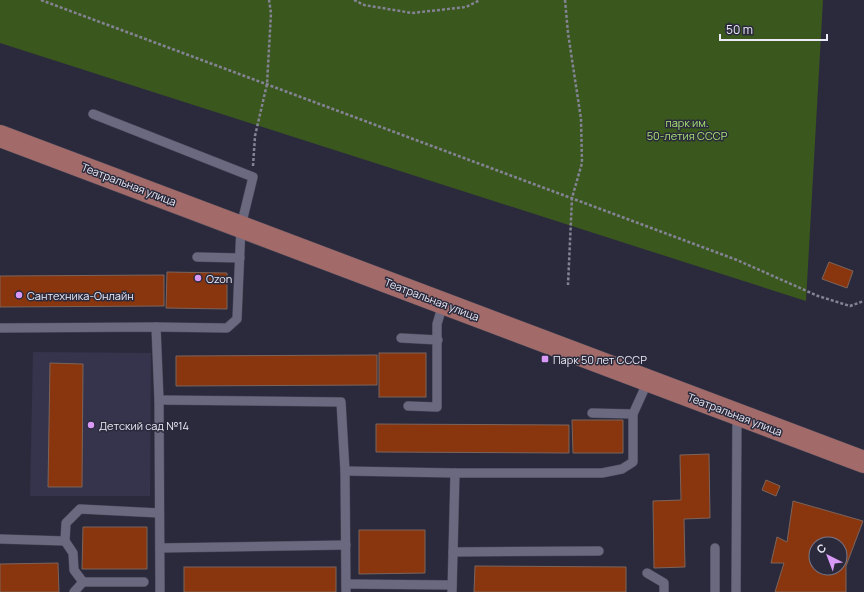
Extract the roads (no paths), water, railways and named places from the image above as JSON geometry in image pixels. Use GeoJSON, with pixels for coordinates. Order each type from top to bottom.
{"type":"FeatureCollection","features":[{"type":"Feature","properties":{"kind":"main road","name":"Театральная улица"},"geometry":{"type":"LineString","coordinates":[[0,136],[864,462]]}},
{"type":"Feature","properties":{"kind":"lane"},"geometry":{"type":"LineString","coordinates":[[0,328],[228,328],[237,319],[241,226],[253,177],[93,114]]}},
{"type":"Feature","properties":{"kind":"lane"},"geometry":{"type":"LineString","coordinates":[[197,257],[240,258]]}},
{"type":"Feature","properties":{"kind":"lane"},"geometry":{"type":"LineString","coordinates":[[408,406],[437,407],[437,324],[443,304]]}},
{"type":"Feature","properties":{"kind":"lane"},"geometry":{"type":"LineString","coordinates":[[156,327],[159,400],[160,592]]}},
{"type":"Feature","properties":{"kind":"lane"},"geometry":{"type":"LineString","coordinates":[[401,338],[438,340]]}},
{"type":"Feature","properties":{"kind":"lane"},"geometry":{"type":"LineString","coordinates":[[345,471],[455,474],[602,473],[622,469],[633,462],[633,414],[648,381]]}},
{"type":"Feature","properties":{"kind":"lane"},"geometry":{"type":"LineString","coordinates":[[159,400],[341,402],[345,471],[346,588],[452,588],[455,474]]}},
{"type":"Feature","properties":{"kind":"lane"},"geometry":{"type":"LineString","coordinates":[[592,413],[633,414]]}},
{"type":"Feature","properties":{"kind":"lane"},"geometry":{"type":"LineString","coordinates":[[736,592],[737,415]]}},
{"type":"Feature","properties":{"kind":"lane"},"geometry":{"type":"LineString","coordinates":[[83,582],[74,570],[73,553],[65,541],[66,523],[80,509],[159,513]]}},
{"type":"Feature","properties":{"kind":"lane"},"geometry":{"type":"LineString","coordinates":[[0,539],[65,541]]}},
{"type":"Feature","properties":{"kind":"lane"},"geometry":{"type":"LineString","coordinates":[[160,548],[346,546]]}},
{"type":"Feature","properties":{"kind":"lane"},"geometry":{"type":"LineString","coordinates":[[714,548],[715,592]]}},
{"type":"Feature","properties":{"kind":"lane"},"geometry":{"type":"LineString","coordinates":[[453,552],[599,551]]}},
{"type":"Feature","properties":{"kind":"lane"},"geometry":{"type":"LineString","coordinates":[[647,573],[664,583],[664,592]]}},
{"type":"Feature","properties":{"kind":"lane"},"geometry":{"type":"LineString","coordinates":[[74,592],[83,582],[144,582]]}},
{"type":"Feature","properties":{"kind":"place","name":"Ozon"},"geometry":{"type":"Point","coordinates":[198,278]}},
{"type":"Feature","properties":{"kind":"place","name":"Сантехника-Онлайн"},"geometry":{"type":"Point","coordinates":[19,295]}},
{"type":"Feature","properties":{"kind":"place","name":"Парк 50 лет СССР"},"geometry":{"type":"Point","coordinates":[545,359]}},
{"type":"Feature","properties":{"kind":"place","name":"Детский сад №14"},"geometry":{"type":"Point","coordinates":[91,425]}},
{"type":"Feature","properties":{"kind":"park label","name":"парк им. 50-летия СССР"},"geometry":{"type":"Point","coordinates":[687,128]}}]}
